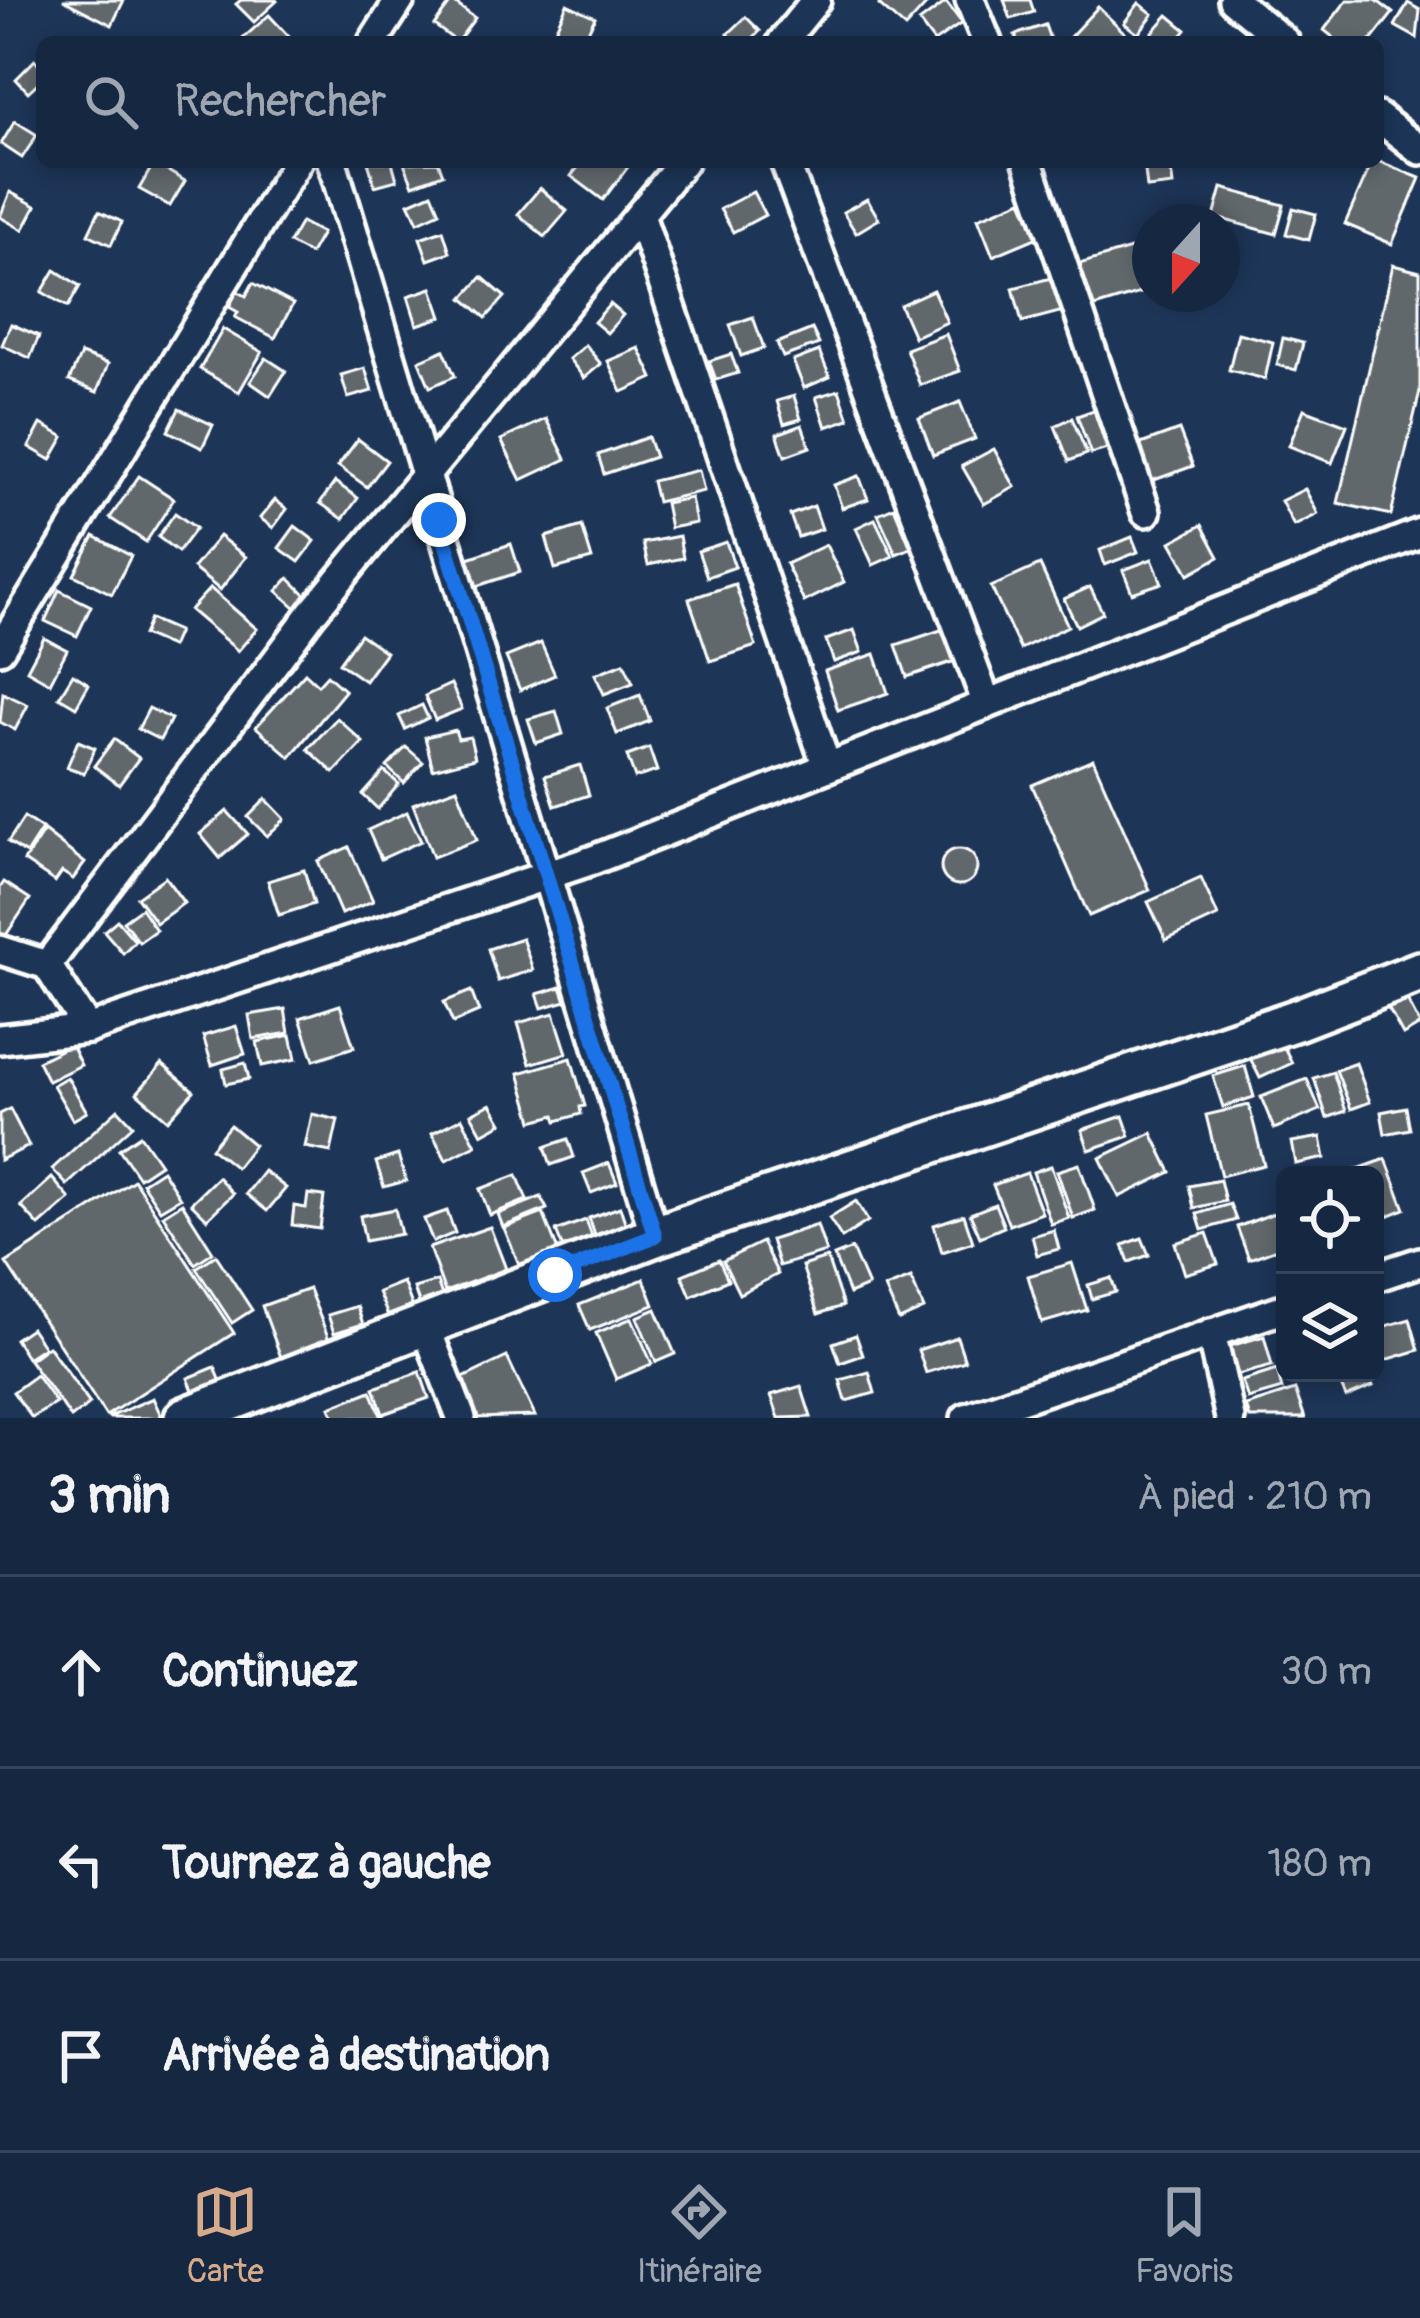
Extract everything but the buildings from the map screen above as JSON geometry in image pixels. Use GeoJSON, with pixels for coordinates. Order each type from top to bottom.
{"type":"FeatureCollection","features":[{"type":"Feature","properties":{"kind":"main road"},"geometry":{"type":"LineString","coordinates":[[185,1418],[655,1236],[1296,1020],[1420,972]]}},
{"type":"Feature","properties":{"kind":"street"},"geometry":{"type":"LineString","coordinates":[[377,36],[400,0]]}},
{"type":"Feature","properties":{"kind":"street"},"geometry":{"type":"LineString","coordinates":[[970,0],[985,36]]}},
{"type":"Feature","properties":{"kind":"street"},"geometry":{"type":"LineString","coordinates":[[1233,0],[1278,36]]}},
{"type":"Feature","properties":{"kind":"street"},"geometry":{"type":"LineString","coordinates":[[785,36],[801,6]]}},
{"type":"Feature","properties":{"kind":"street"},"geometry":{"type":"LineString","coordinates":[[1384,122],[1420,151]]}},
{"type":"Feature","properties":{"kind":"street"},"geometry":{"type":"LineString","coordinates":[[0,649],[293,168]]}},
{"type":"Feature","properties":{"kind":"street"},"geometry":{"type":"LineString","coordinates":[[334,168],[655,1236]]}},
{"type":"Feature","properties":{"kind":"street"},"geometry":{"type":"LineString","coordinates":[[47,965],[312,614],[678,168]]}},
{"type":"Feature","properties":{"kind":"street"},"geometry":{"type":"LineString","coordinates":[[786,168],[987,704]]}},
{"type":"Feature","properties":{"kind":"street"},"geometry":{"type":"LineString","coordinates":[[1030,168],[1146,512]]}},
{"type":"Feature","properties":{"kind":"street"},"geometry":{"type":"LineString","coordinates":[[640,215],[827,767]]}},
{"type":"Feature","properties":{"kind":"street"},"geometry":{"type":"LineString","coordinates":[[0,1040],[88,1029],[544,876],[1420,533]]}},
{"type":"Feature","properties":{"kind":"street"},"geometry":{"type":"LineString","coordinates":[[0,950],[47,965],[88,1029]]}},
{"type":"Feature","properties":{"kind":"street"},"geometry":{"type":"LineString","coordinates":[[1384,1274],[1420,1262]]}},
{"type":"Feature","properties":{"kind":"street"},"geometry":{"type":"LineString","coordinates":[[966,1418],[1276,1311]]}},
{"type":"Feature","properties":{"kind":"street"},"geometry":{"type":"LineString","coordinates":[[424,1325],[461,1418]]}},
{"type":"Feature","properties":{"kind":"street"},"geometry":{"type":"LineString","coordinates":[[1211,1333],[1230,1418]]}},
{"type":"Feature","properties":{"kind":"route"},"geometry":{"type":"LineString","coordinates":[[439,520],[655,1236],[555,1275]]}}]}
